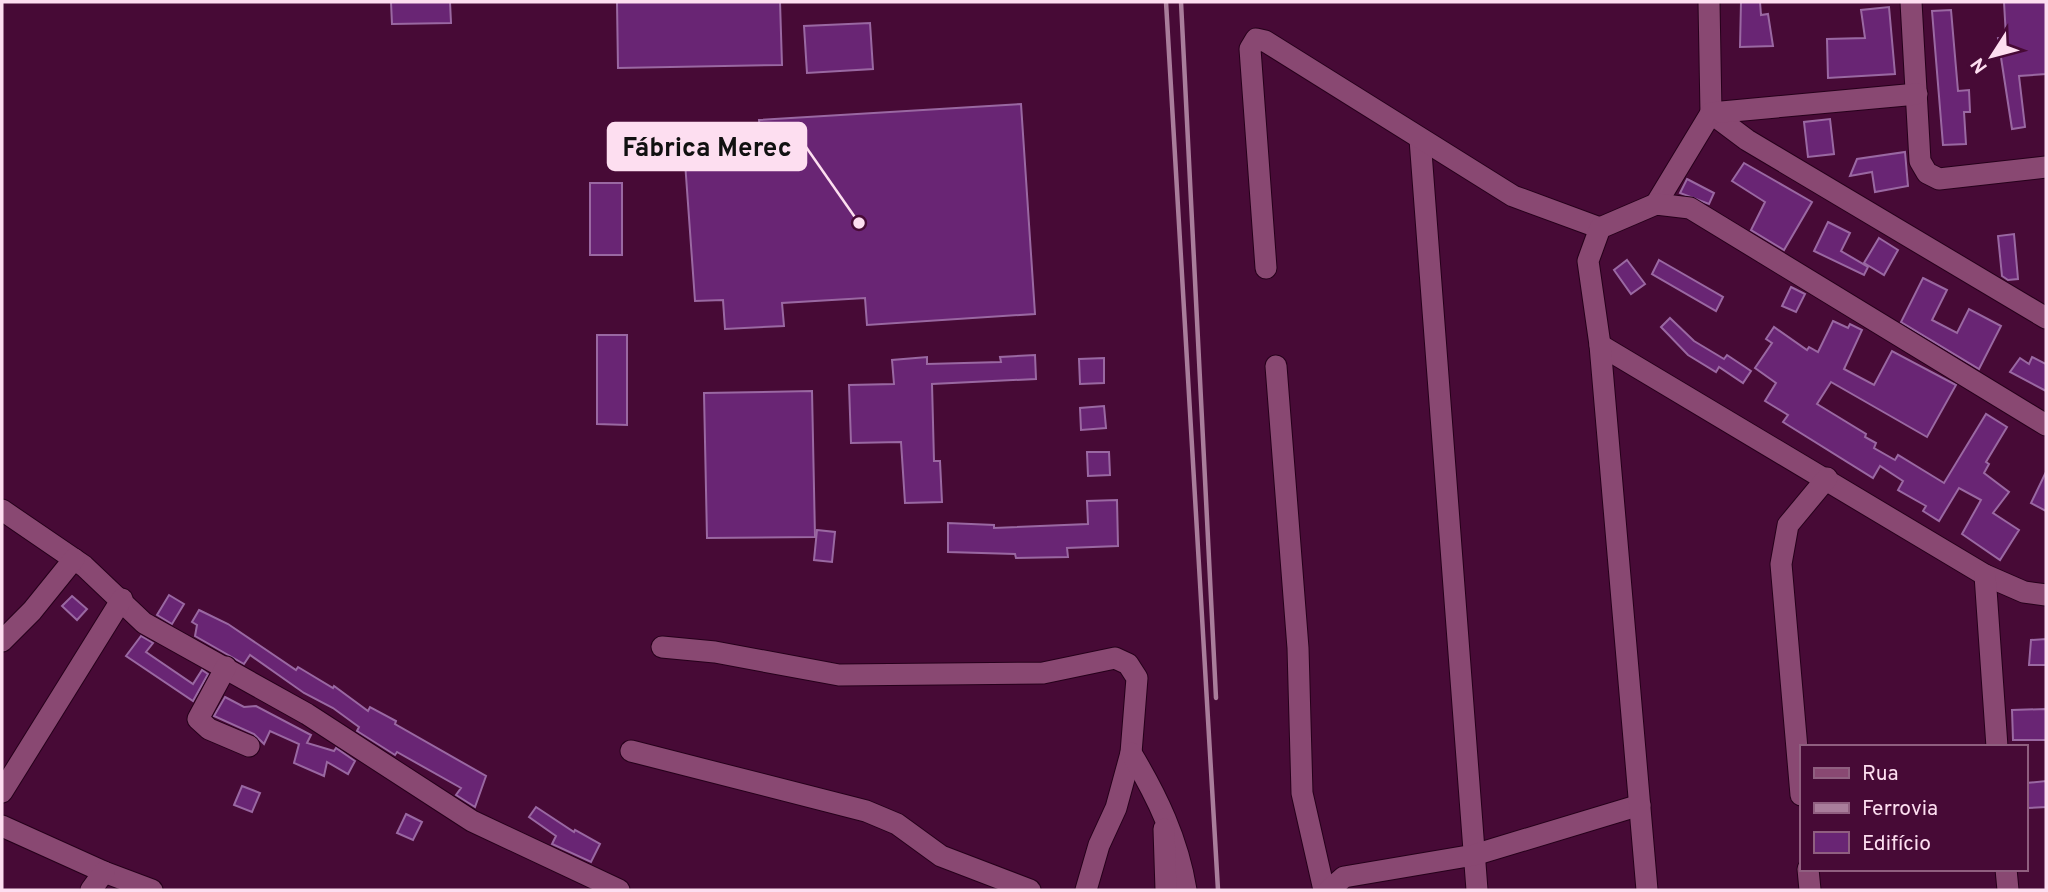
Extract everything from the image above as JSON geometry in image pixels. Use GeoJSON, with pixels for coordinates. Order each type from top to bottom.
{"type":"FeatureCollection","features":[{"type":"Feature","properties":{"kind":"street"},"geometry":{"type":"LineString","coordinates":[[1656,204],[1711,113],[1709,2]]}},
{"type":"Feature","properties":{"kind":"street"},"geometry":{"type":"LineString","coordinates":[[1911,2],[1920,161],[1927,173],[1939,179],[2046,167]]}},
{"type":"Feature","properties":{"kind":"street"},"geometry":{"type":"LineString","coordinates":[[1266,268],[1250,49],[1256,39],[1265,41],[1513,196],[1600,228],[1656,204],[1690,208],[2046,425]]}},
{"type":"Feature","properties":{"kind":"street"},"geometry":{"type":"LineString","coordinates":[[1711,113],[1917,94]]}},
{"type":"Feature","properties":{"kind":"street"},"geometry":{"type":"LineString","coordinates":[[1711,113],[1747,140],[2046,318]]}},
{"type":"Feature","properties":{"kind":"street"},"geometry":{"type":"LineString","coordinates":[[1420,139],[1477,890]]}},
{"type":"Feature","properties":{"kind":"street"},"geometry":{"type":"LineString","coordinates":[[1600,228],[1588,261],[1600,345],[1647,890]]}},
{"type":"Feature","properties":{"kind":"street"},"geometry":{"type":"LineString","coordinates":[[1600,345],[1985,575],[2024,592],[2046,595]]}},
{"type":"Feature","properties":{"kind":"street"},"geometry":{"type":"LineString","coordinates":[[1276,366],[1298,648],[1302,793],[1326,890],[1344,877],[1474,855],[1640,805]]}},
{"type":"Feature","properties":{"kind":"street"},"geometry":{"type":"LineString","coordinates":[[1800,782],[1781,564],[1788,525],[1826,478]]}},
{"type":"Feature","properties":{"kind":"street"},"geometry":{"type":"LineString","coordinates":[[2,510],[74,559],[122,599],[144,623],[307,714],[472,821],[619,890]]}},
{"type":"Feature","properties":{"kind":"street"},"geometry":{"type":"LineString","coordinates":[[2,640],[32,611],[74,559]]}},
{"type":"Feature","properties":{"kind":"street"},"geometry":{"type":"LineString","coordinates":[[1985,575],[1997,745]]}},
{"type":"Feature","properties":{"kind":"street"},"geometry":{"type":"LineString","coordinates":[[2,792],[122,599]]}},
{"type":"Feature","properties":{"kind":"street"},"geometry":{"type":"LineString","coordinates":[[662,647],[715,652],[839,675],[1043,673],[1115,658],[1128,664],[1137,678],[1131,753],[1116,808],[1099,845],[1086,890]]}},
{"type":"Feature","properties":{"kind":"street"},"geometry":{"type":"LineString","coordinates":[[226,667],[198,719],[209,729],[249,747]]}},
{"type":"Feature","properties":{"kind":"street"},"geometry":{"type":"LineString","coordinates":[[631,751],[866,811],[897,824],[941,856],[1030,890]]}},
{"type":"Feature","properties":{"kind":"street"},"geometry":{"type":"LineString","coordinates":[[1131,753],[1163,812],[1180,858],[1186,890]]}},
{"type":"Feature","properties":{"kind":"street"},"geometry":{"type":"LineString","coordinates":[[1163,812],[1166,890]]}},
{"type":"Feature","properties":{"kind":"street"},"geometry":{"type":"LineString","coordinates":[[2,826],[104,872],[152,890]]}},
{"type":"Feature","properties":{"kind":"street"},"geometry":{"type":"LineString","coordinates":[[1808,871],[1810,890]]}},
{"type":"Feature","properties":{"kind":"street"},"geometry":{"type":"LineString","coordinates":[[2006,871],[2008,890]]}},
{"type":"Feature","properties":{"kind":"street"},"geometry":{"type":"LineString","coordinates":[[91,890],[104,872]]}},
{"type":"Feature","properties":{"kind":"building"},"geometry":{"type":"Polygon","coordinates":[[[391,2],[450,2],[451,23],[392,24],[391,2]]]}},
{"type":"Feature","properties":{"kind":"building"},"geometry":{"type":"Polygon","coordinates":[[[617,2],[780,2],[782,65],[618,68],[617,2]]]}},
{"type":"Feature","properties":{"kind":"building"},"geometry":{"type":"Polygon","coordinates":[[[1741,2],[1760,2],[1761,15],[1768,14],[1773,46],[1740,47],[1741,2]]]}},
{"type":"Feature","properties":{"kind":"building"},"geometry":{"type":"Polygon","coordinates":[[[2004,2],[2046,2],[2046,74],[2019,76],[2025,127],[2012,129],[1998,38],[2006,37],[2004,2]]]}},
{"type":"Feature","properties":{"kind":"building"},"geometry":{"type":"Polygon","coordinates":[[[1889,7],[1895,74],[1828,78],[1827,39],[1865,38],[1861,10],[1889,7]]]}},
{"type":"Feature","properties":{"kind":"building"},"geometry":{"type":"Polygon","coordinates":[[[1951,10],[1958,91],[1969,90],[1970,112],[1964,112],[1966,144],[1943,145],[1932,11],[1951,10]]]}},
{"type":"Feature","properties":{"kind":"building"},"geometry":{"type":"Polygon","coordinates":[[[870,23],[873,69],[807,73],[804,26],[870,23]]]}},
{"type":"Feature","properties":{"kind":"building"},"geometry":{"type":"Polygon","coordinates":[[[1021,104],[1035,314],[867,325],[865,298],[782,303],[784,326],[725,329],[723,300],[695,301],[684,148],[761,143],[759,120],[1021,104]]]}},
{"type":"Feature","properties":{"kind":"building"},"geometry":{"type":"Polygon","coordinates":[[[1830,119],[1834,154],[1808,157],[1804,122],[1830,119]]]}},
{"type":"Feature","properties":{"kind":"building"},"geometry":{"type":"Polygon","coordinates":[[[1905,152],[1908,186],[1875,192],[1872,172],[1850,176],[1857,159],[1905,152]]]}},
{"type":"Feature","properties":{"kind":"building"},"geometry":{"type":"Polygon","coordinates":[[[1744,163],[1812,202],[1784,250],[1751,230],[1765,202],[1732,181],[1744,163]]]}},
{"type":"Feature","properties":{"kind":"building"},"geometry":{"type":"Polygon","coordinates":[[[1687,179],[1714,193],[1709,204],[1680,193],[1687,179]]]}},
{"type":"Feature","properties":{"kind":"building"},"geometry":{"type":"Polygon","coordinates":[[[590,183],[622,183],[622,255],[590,255],[590,183]]]}},
{"type":"Feature","properties":{"kind":"building"},"geometry":{"type":"Polygon","coordinates":[[[1828,222],[1850,233],[1841,251],[1868,267],[1864,275],[1814,251],[1828,222]]]}},
{"type":"Feature","properties":{"kind":"building"},"geometry":{"type":"Polygon","coordinates":[[[2014,234],[2018,279],[2008,280],[2002,276],[1998,236],[2014,234]]]}},
{"type":"Feature","properties":{"kind":"building"},"geometry":{"type":"Polygon","coordinates":[[[1879,238],[1898,250],[1884,275],[1864,263],[1879,238]]]}},
{"type":"Feature","properties":{"kind":"building"},"geometry":{"type":"Polygon","coordinates":[[[1627,260],[1645,284],[1631,294],[1614,270],[1627,260]]]}},
{"type":"Feature","properties":{"kind":"building"},"geometry":{"type":"Polygon","coordinates":[[[1659,260],[1723,297],[1716,311],[1652,274],[1659,260]]]}},
{"type":"Feature","properties":{"kind":"building"},"geometry":{"type":"Polygon","coordinates":[[[1923,278],[1947,290],[1932,320],[1957,333],[1969,309],[2001,326],[1979,369],[1901,322],[1923,278]]]}},
{"type":"Feature","properties":{"kind":"building"},"geometry":{"type":"Polygon","coordinates":[[[1791,287],[1805,294],[1796,312],[1782,306],[1791,287]]]}},
{"type":"Feature","properties":{"kind":"building"},"geometry":{"type":"Polygon","coordinates":[[[1670,318],[1694,341],[1724,359],[1727,355],[1751,371],[1743,383],[1719,367],[1716,372],[1688,355],[1661,327],[1670,318]]]}},
{"type":"Feature","properties":{"kind":"building"},"geometry":{"type":"Polygon","coordinates":[[[1833,321],[1848,328],[1850,324],[1862,330],[1844,369],[1874,385],[1892,351],[1956,385],[1927,437],[1831,382],[1817,404],[1866,434],[1865,437],[1876,443],[1874,448],[1895,460],[1898,455],[1944,483],[1986,414],[2007,427],[1986,462],[1989,464],[1984,473],[2009,492],[1993,513],[2019,530],[2000,560],[1962,534],[1981,500],[1959,488],[1939,521],[1923,511],[1926,506],[1898,490],[1903,481],[1880,466],[1873,478],[1783,422],[1788,415],[1765,401],[1776,383],[1755,368],[1772,343],[1766,339],[1774,327],[1807,350],[1809,347],[1818,352],[1833,321]]]}},
{"type":"Feature","properties":{"kind":"building"},"geometry":{"type":"Polygon","coordinates":[[[597,335],[627,335],[627,425],[597,424],[597,335]]]}},
{"type":"Feature","properties":{"kind":"building"},"geometry":{"type":"Polygon","coordinates":[[[1035,355],[1036,379],[932,384],[934,461],[940,461],[942,502],[905,503],[901,442],[851,443],[849,385],[894,384],[892,360],[927,357],[927,364],[1001,362],[1000,357],[1035,355]]]}},
{"type":"Feature","properties":{"kind":"building"},"geometry":{"type":"Polygon","coordinates":[[[2032,357],[2046,364],[2046,391],[2010,372],[2020,358],[2029,364],[2032,357]]]}},
{"type":"Feature","properties":{"kind":"building"},"geometry":{"type":"Polygon","coordinates":[[[1104,358],[1104,383],[1080,384],[1079,359],[1104,358]]]}},
{"type":"Feature","properties":{"kind":"building"},"geometry":{"type":"Polygon","coordinates":[[[812,391],[815,537],[707,538],[704,393],[812,391]]]}},
{"type":"Feature","properties":{"kind":"building"},"geometry":{"type":"Polygon","coordinates":[[[1104,406],[1106,428],[1081,430],[1080,408],[1104,406]]]}},
{"type":"Feature","properties":{"kind":"building"},"geometry":{"type":"Polygon","coordinates":[[[1087,452],[1109,452],[1110,475],[1088,476],[1087,452]]]}},
{"type":"Feature","properties":{"kind":"building"},"geometry":{"type":"Polygon","coordinates":[[[2046,472],[2046,511],[2031,503],[2046,472]]]}},
{"type":"Feature","properties":{"kind":"building"},"geometry":{"type":"Polygon","coordinates":[[[1117,500],[1118,546],[1067,548],[1068,557],[1016,558],[1015,554],[948,552],[948,523],[994,525],[994,528],[1088,524],[1087,501],[1117,500]]]}},
{"type":"Feature","properties":{"kind":"building"},"geometry":{"type":"Polygon","coordinates":[[[817,530],[835,532],[832,562],[814,560],[817,530]]]}},
{"type":"Feature","properties":{"kind":"building"},"geometry":{"type":"Polygon","coordinates":[[[169,595],[184,604],[172,624],[157,615],[169,595]]]}},
{"type":"Feature","properties":{"kind":"building"},"geometry":{"type":"Polygon","coordinates":[[[72,596],[87,609],[77,620],[62,606],[72,596]]]}},
{"type":"Feature","properties":{"kind":"building"},"geometry":{"type":"Polygon","coordinates":[[[199,610],[228,624],[296,670],[298,667],[333,688],[334,686],[368,711],[370,707],[396,721],[395,724],[486,776],[475,807],[456,795],[461,788],[397,752],[395,755],[357,731],[359,727],[333,708],[304,693],[250,655],[244,664],[195,636],[197,625],[192,622],[199,610]]]}},
{"type":"Feature","properties":{"kind":"building"},"geometry":{"type":"Polygon","coordinates":[[[141,636],[153,643],[146,652],[193,684],[202,670],[208,674],[193,701],[126,656],[141,636]]]}},
{"type":"Feature","properties":{"kind":"building"},"geometry":{"type":"Polygon","coordinates":[[[2046,639],[2046,665],[2029,665],[2031,640],[2046,639]]]}},
{"type":"Feature","properties":{"kind":"building"},"geometry":{"type":"Polygon","coordinates":[[[225,697],[244,707],[256,706],[311,735],[307,743],[334,751],[336,748],[355,761],[348,774],[327,762],[324,776],[294,763],[299,744],[270,731],[264,744],[254,734],[214,716],[225,697]]]}},
{"type":"Feature","properties":{"kind":"building"},"geometry":{"type":"Polygon","coordinates":[[[2046,709],[2046,740],[2013,740],[2012,710],[2046,709]]]}},
{"type":"Feature","properties":{"kind":"building"},"geometry":{"type":"Polygon","coordinates":[[[2046,781],[2046,807],[2027,808],[2027,783],[2046,781]]]}},
{"type":"Feature","properties":{"kind":"building"},"geometry":{"type":"Polygon","coordinates":[[[242,786],[260,793],[252,812],[234,805],[242,786]]]}},
{"type":"Feature","properties":{"kind":"building"},"geometry":{"type":"Polygon","coordinates":[[[536,807],[574,832],[575,830],[600,844],[591,862],[552,844],[556,836],[529,817],[536,807]]]}},
{"type":"Feature","properties":{"kind":"building"},"geometry":{"type":"Polygon","coordinates":[[[406,814],[422,822],[413,840],[397,833],[406,814]]]}},
{"type":"Feature","properties":{"kind":"railway"},"geometry":{"type":"LineString","coordinates":[[1166,2],[1218,890]]}},
{"type":"Feature","properties":{"kind":"railway"},"geometry":{"type":"LineString","coordinates":[[1181,2],[1216,698]]}},
{"type":"Feature","properties":{"kind":"place","name":"Fábrica Merec"},"geometry":{"type":"Point","coordinates":[859,223]}}]}
